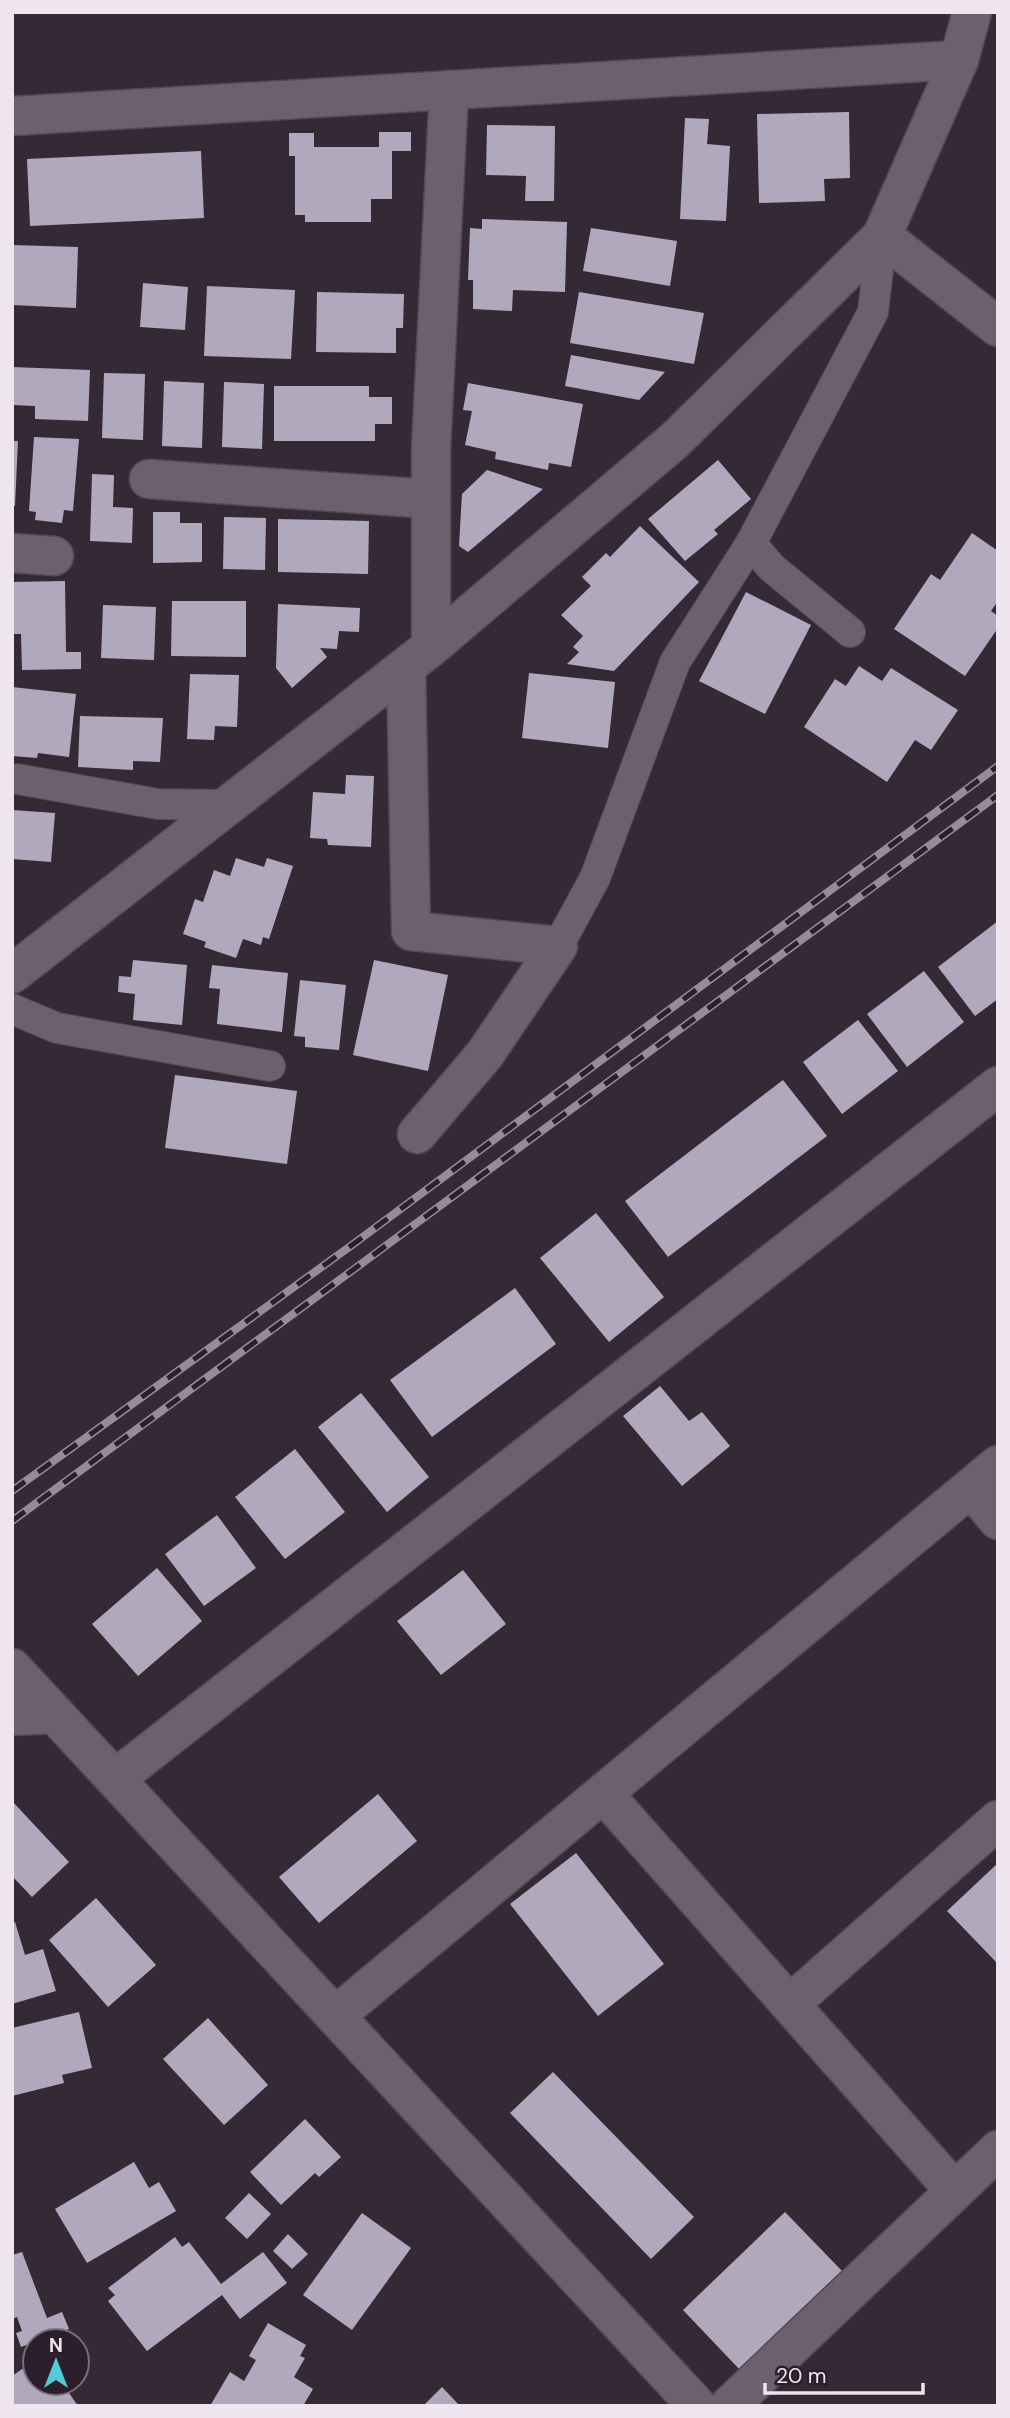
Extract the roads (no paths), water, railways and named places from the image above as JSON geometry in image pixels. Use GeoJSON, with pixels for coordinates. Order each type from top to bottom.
{"type":"FeatureCollection","features":[{"type":"Feature","properties":{"kind":"street"},"geometry":{"type":"LineString","coordinates":[[12,974],[419,657],[675,440],[882,236],[959,60],[972,12]]}},
{"type":"Feature","properties":{"kind":"street"},"geometry":{"type":"LineString","coordinates":[[12,116],[959,60]]}},
{"type":"Feature","properties":{"kind":"street"},"geometry":{"type":"LineString","coordinates":[[417,1134],[485,1054],[558,946],[411,931],[419,657],[431,499],[431,449],[449,90]]}},
{"type":"Feature","properties":{"kind":"street"},"geometry":{"type":"LineString","coordinates":[[882,236],[998,327]]}},
{"type":"Feature","properties":{"kind":"street"},"geometry":{"type":"LineString","coordinates":[[149,479],[431,499]]}},
{"type":"Feature","properties":{"kind":"street"},"geometry":{"type":"LineString","coordinates":[[12,553],[54,556]]}},
{"type":"Feature","properties":{"kind":"street"},"geometry":{"type":"LineString","coordinates":[[115,1779],[998,1086]]}},
{"type":"Feature","properties":{"kind":"street"},"geometry":{"type":"LineString","coordinates":[[335,2016],[984,1477],[998,1520]]}},
{"type":"Feature","properties":{"kind":"street"},"geometry":{"type":"LineString","coordinates":[[12,1668],[697,2406]]}},
{"type":"Feature","properties":{"kind":"street"},"geometry":{"type":"LineString","coordinates":[[12,1716],[55,1714]]}},
{"type":"Feature","properties":{"kind":"street"},"geometry":{"type":"LineString","coordinates":[[603,1793],[954,2190]]}},
{"type":"Feature","properties":{"kind":"street"},"geometry":{"type":"LineString","coordinates":[[790,2004],[998,1820]]}},
{"type":"Feature","properties":{"kind":"street"},"geometry":{"type":"LineString","coordinates":[[729,2406],[998,2150]]}},
{"type":"Feature","properties":{"kind":"lane"},"geometry":{"type":"LineString","coordinates":[[558,946],[595,878],[675,662],[751,543],[873,312],[882,236]]}},
{"type":"Feature","properties":{"kind":"lane"},"geometry":{"type":"LineString","coordinates":[[751,543],[771,567],[850,632]]}},
{"type":"Feature","properties":{"kind":"lane"},"geometry":{"type":"LineString","coordinates":[[17,779],[158,804],[227,805]]}},
{"type":"Feature","properties":{"kind":"lane"},"geometry":{"type":"LineString","coordinates":[[12,1009],[57,1028],[270,1066]]}},
{"type":"Feature","properties":{"kind":"railway"},"geometry":{"type":"LineString","coordinates":[[12,1491],[352,1245],[998,766]]}},
{"type":"Feature","properties":{"kind":"railway"},"geometry":{"type":"LineString","coordinates":[[12,1521],[998,795]]}}]}
